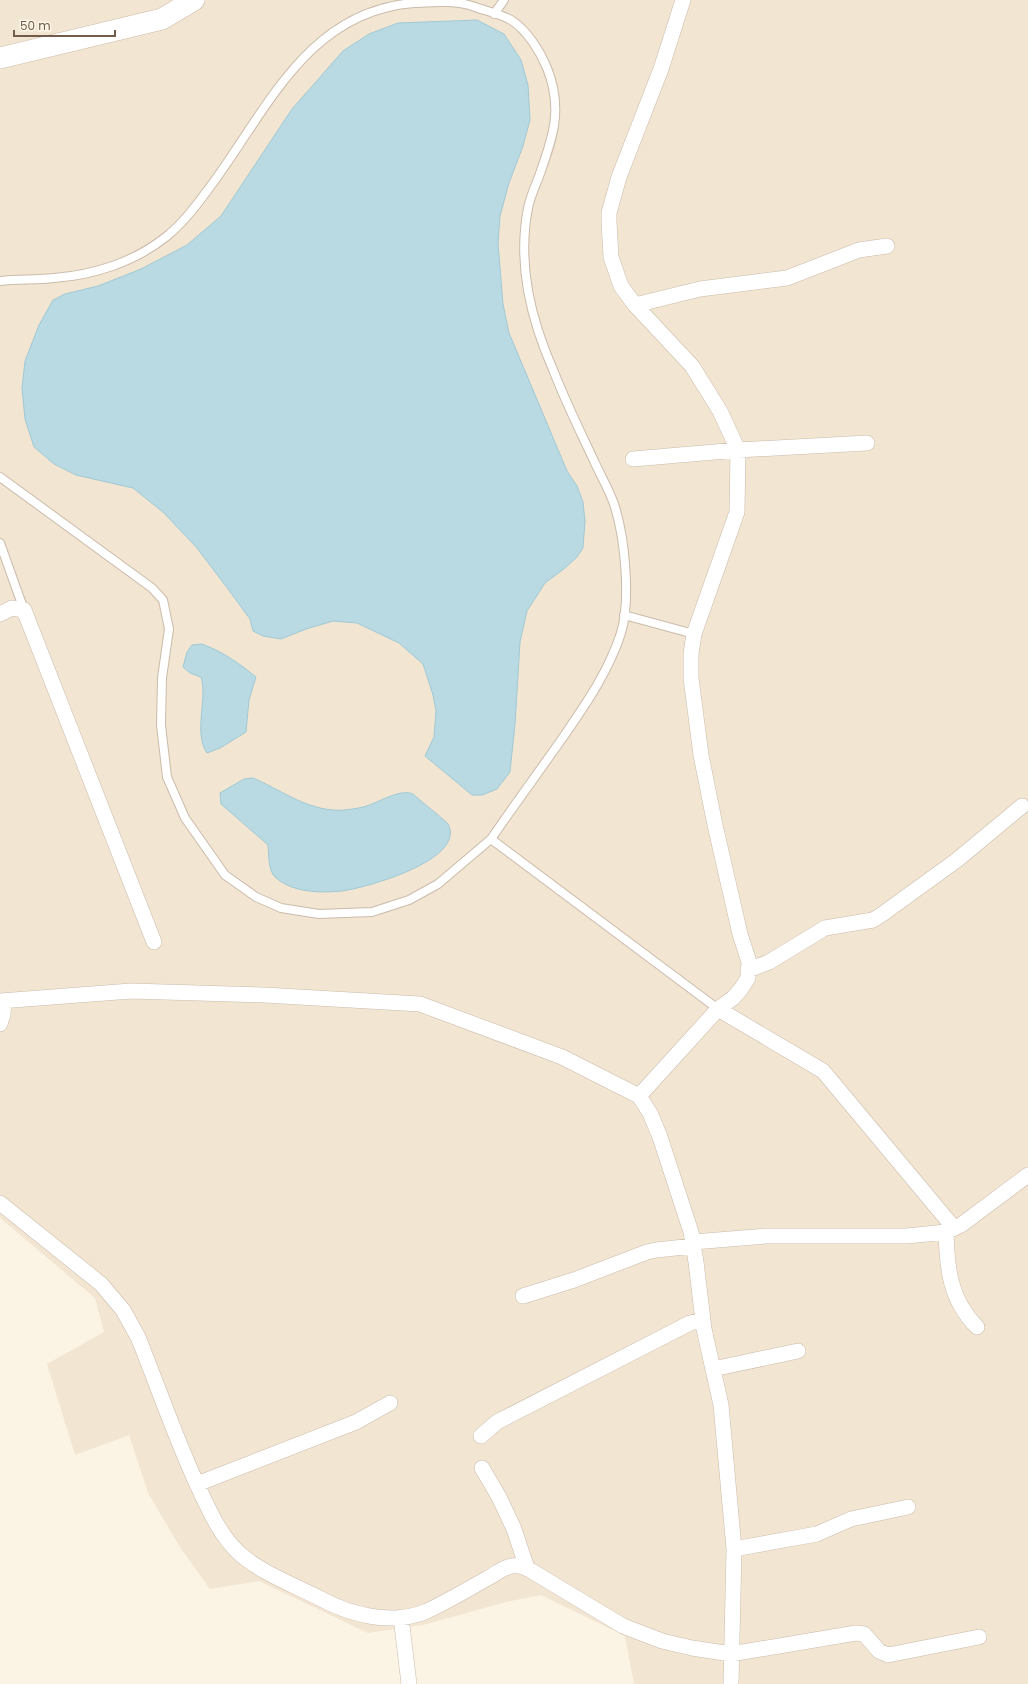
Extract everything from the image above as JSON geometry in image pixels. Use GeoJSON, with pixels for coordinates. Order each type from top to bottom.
{"type":"FeatureCollection","features":[{"type":"Feature","properties":{"kind":"main road"},"geometry":{"type":"LineString","coordinates":[[0,58],[162,19],[194,0]]}},
{"type":"Feature","properties":{"kind":"street"},"geometry":{"type":"LineString","coordinates":[[639,1096],[718,1009],[733,998],[741,989],[748,978],[749,962],[740,934],[715,825],[696,731],[691,678],[694,634],[736,512],[738,450],[720,411],[692,366],[635,305],[621,286],[611,257],[609,213],[618,177],[661,69],[683,0]]}},
{"type":"Feature","properties":{"kind":"street"},"geometry":{"type":"LineString","coordinates":[[635,305],[700,289],[787,278],[859,250],[887,246]]}},
{"type":"Feature","properties":{"kind":"street"},"geometry":{"type":"LineString","coordinates":[[633,459],[738,450],[867,443]]}},
{"type":"Feature","properties":{"kind":"street"},"geometry":{"type":"LineString","coordinates":[[0,614],[12,608],[24,610],[154,942]]}},
{"type":"Feature","properties":{"kind":"street"},"geometry":{"type":"LineString","coordinates":[[748,970],[769,962],[825,928],[873,920],[957,860],[1022,806]]}},
{"type":"Feature","properties":{"kind":"street"},"geometry":{"type":"LineString","coordinates":[[0,1024],[3,1015],[2,1001],[131,991],[264,995],[420,1004],[562,1057],[639,1096],[650,1114],[660,1137],[693,1244],[703,1320],[724,1424],[734,1550],[731,1684]]}},
{"type":"Feature","properties":{"kind":"street"},"geometry":{"type":"LineString","coordinates":[[718,1009],[823,1071],[950,1230],[947,1263],[955,1294],[966,1315],[977,1327]]}},
{"type":"Feature","properties":{"kind":"street"},"geometry":{"type":"LineString","coordinates":[[523,1296],[574,1280],[647,1252],[693,1244],[766,1236],[907,1236],[950,1230],[961,1225],[1028,1175]]}},
{"type":"Feature","properties":{"kind":"street"},"geometry":{"type":"LineString","coordinates":[[0,1202],[101,1284],[127,1315],[138,1337],[189,1468],[216,1524],[226,1538],[238,1552],[260,1568],[330,1604],[365,1616],[401,1617],[434,1608],[510,1566],[527,1568],[623,1626],[640,1634],[662,1641],[731,1654],[856,1632],[864,1634],[879,1651],[888,1654],[979,1637]]}},
{"type":"Feature","properties":{"kind":"street"},"geometry":{"type":"LineString","coordinates":[[481,1436],[496,1422],[690,1323],[703,1320]]}},
{"type":"Feature","properties":{"kind":"street"},"geometry":{"type":"LineString","coordinates":[[713,1369],[798,1351]]}},
{"type":"Feature","properties":{"kind":"street"},"geometry":{"type":"LineString","coordinates":[[197,1484],[356,1422],[390,1403]]}},
{"type":"Feature","properties":{"kind":"street"},"geometry":{"type":"LineString","coordinates":[[482,1468],[499,1497],[514,1529],[527,1568]]}},
{"type":"Feature","properties":{"kind":"street"},"geometry":{"type":"LineString","coordinates":[[734,1550],[817,1534],[851,1520],[908,1507]]}},
{"type":"Feature","properties":{"kind":"street"},"geometry":{"type":"LineString","coordinates":[[401,1617],[409,1684]]}},
{"type":"Feature","properties":{"kind":"lane"},"geometry":{"type":"LineString","coordinates":[[494,14],[504,0]]}},
{"type":"Feature","properties":{"kind":"lane"},"geometry":{"type":"LineString","coordinates":[[0,281],[53,278],[90,273],[128,260],[164,239],[185,220],[217,178],[257,116],[298,63],[319,42],[348,22],[371,11],[400,4],[431,2],[463,2],[511,20],[530,37],[547,67],[556,96],[554,130],[528,205],[525,233],[525,266],[529,302],[542,344],[564,397],[614,504],[623,543],[626,578],[623,629],[606,671],[580,713],[490,839],[438,884],[409,900],[372,912],[319,914],[281,908],[256,897],[225,875],[185,818],[167,777],[161,717],[162,678],[170,629],[163,600],[152,588],[0,477]]}},
{"type":"Feature","properties":{"kind":"lane"},"geometry":{"type":"LineString","coordinates":[[0,543],[24,610]]}},
{"type":"Feature","properties":{"kind":"lane"},"geometry":{"type":"LineString","coordinates":[[624,615],[694,634]]}},
{"type":"Feature","properties":{"kind":"lane"},"geometry":{"type":"LineString","coordinates":[[490,839],[718,1009]]}},
{"type":"Feature","properties":{"kind":"shaded area"},"geometry":{"type":"Polygon","coordinates":[[[0,0],[1028,0],[1028,1684],[634,1684],[625,1636],[541,1595],[506,1602],[423,1625],[368,1633],[259,1581],[210,1589],[180,1547],[148,1493],[129,1435],[75,1455],[47,1364],[104,1332],[95,1298],[0,1218],[0,0]]]}},
{"type":"Feature","properties":{"kind":"water"},"geometry":{"type":"Polygon","coordinates":[[[477,20],[504,34],[521,60],[528,85],[530,120],[523,146],[509,183],[500,216],[498,243],[503,304],[509,333],[567,471],[577,486],[583,502],[585,521],[583,548],[577,557],[545,583],[527,611],[520,642],[515,724],[510,772],[497,789],[482,795],[472,795],[425,756],[434,737],[436,711],[433,695],[423,664],[399,643],[357,623],[333,621],[306,629],[281,639],[263,636],[253,631],[250,619],[228,589],[197,548],[164,513],[133,488],[76,475],[54,464],[34,447],[25,419],[22,388],[25,361],[39,325],[53,300],[65,294],[98,286],[141,269],[187,245],[221,216],[292,109],[343,51],[369,34],[398,23],[477,20]]]}},
{"type":"Feature","properties":{"kind":"water"},"geometry":{"type":"Polygon","coordinates":[[[202,644],[230,658],[256,677],[249,700],[246,732],[220,748],[207,753],[201,736],[203,685],[201,677],[190,673],[183,667],[187,652],[192,645],[202,644]]]}},
{"type":"Feature","properties":{"kind":"water"},"geometry":{"type":"Polygon","coordinates":[[[253,778],[302,802],[322,809],[348,810],[363,807],[401,793],[413,794],[448,824],[450,837],[443,849],[429,860],[411,870],[391,878],[342,891],[316,892],[298,889],[275,877],[270,866],[268,845],[221,804],[220,793],[244,779],[253,778]]]}}]}
